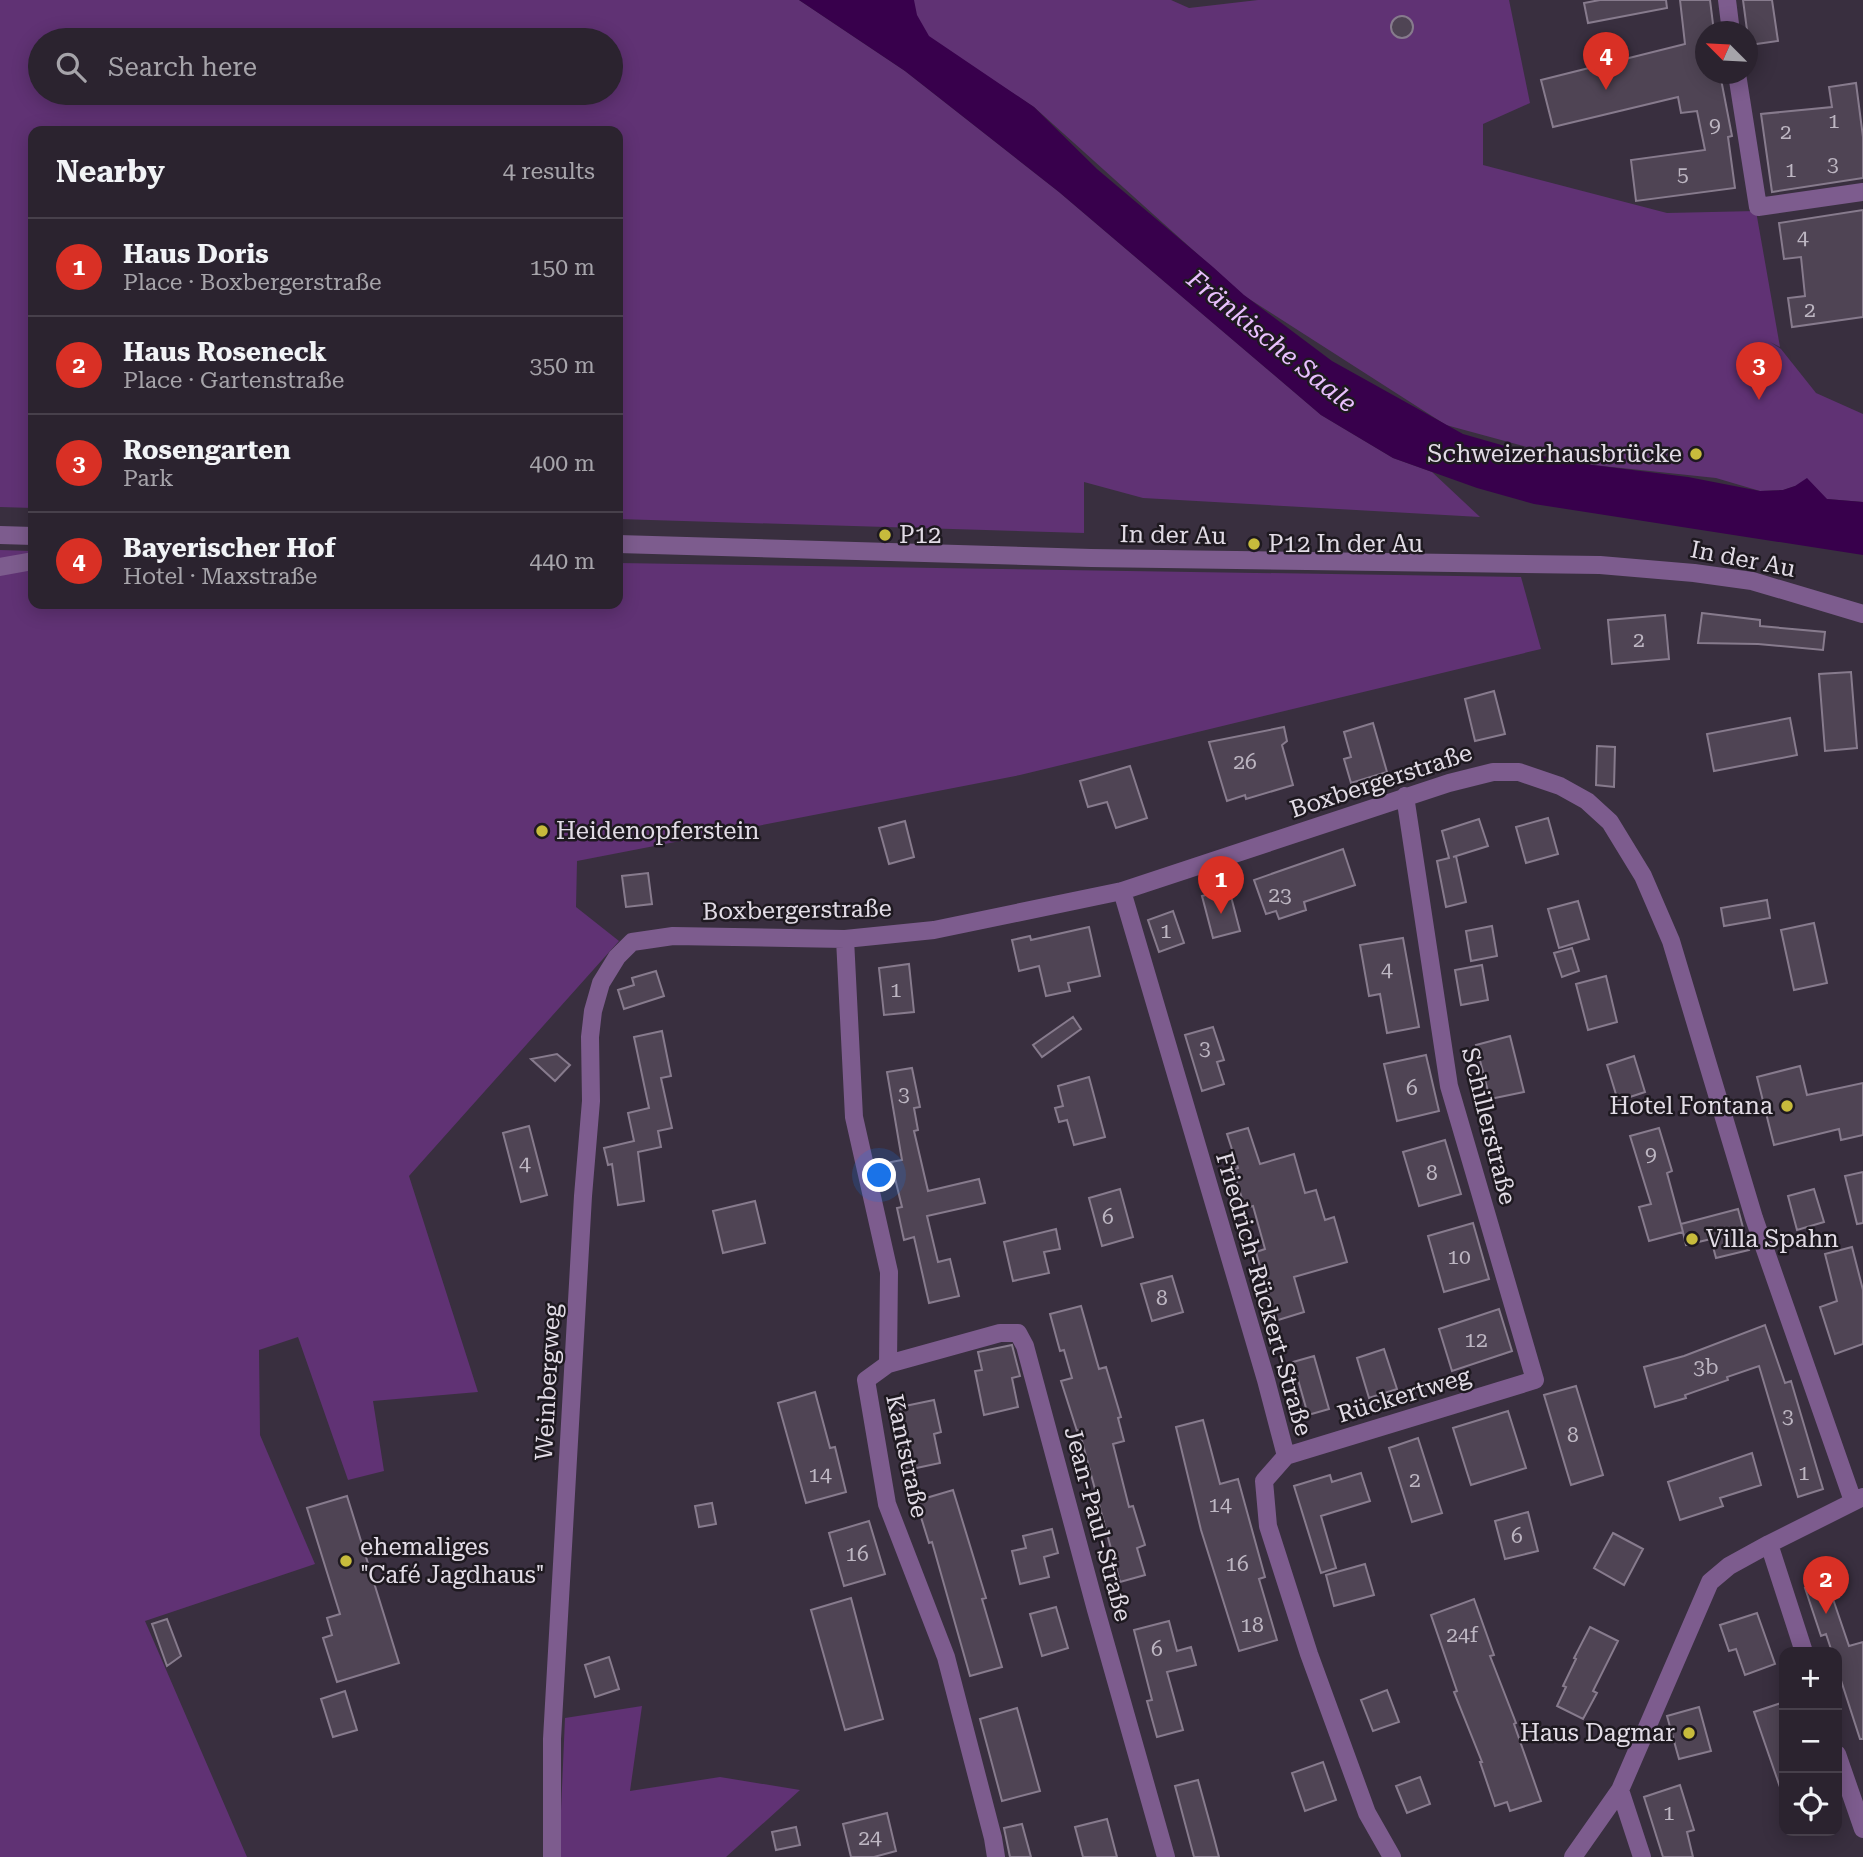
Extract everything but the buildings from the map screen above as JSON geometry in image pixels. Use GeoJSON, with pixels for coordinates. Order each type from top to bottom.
{"type":"FeatureCollection","features":[{"type":"Feature","properties":{"kind":"street"},"geometry":{"type":"LineString","coordinates":[[1727,0],[1730,21]]}},
{"type":"Feature","properties":{"kind":"street"},"geometry":{"type":"LineString","coordinates":[[1739,84],[1758,207],[1863,192]]}},
{"type":"Feature","properties":{"kind":"street"},"geometry":{"type":"LineString","coordinates":[[0,536],[28,536]]}},
{"type":"Feature","properties":{"kind":"street","name":"In der Au"},"geometry":{"type":"LineString","coordinates":[[623,544],[1091,558],[1600,565],[1752,582],[1863,614]]}},
{"type":"Feature","properties":{"kind":"street"},"geometry":{"type":"LineString","coordinates":[[0,567],[28,562]]}},
{"type":"Feature","properties":{"kind":"street","name":"Boxbergerstraße"},"geometry":{"type":"LineString","coordinates":[[651,939],[673,936],[845,939],[934,930],[1122,891],[1405,796],[1473,776],[1493,772],[1519,772],[1560,786],[1587,801],[1610,822],[1655,900],[1671,941],[1754,1218],[1858,1499]]}},
{"type":"Feature","properties":{"kind":"street","name":"Schillerstraße"},"geometry":{"type":"LineString","coordinates":[[1405,796],[1449,1086],[1535,1380]]}},
{"type":"Feature","properties":{"kind":"street","name":"Friedrich-Rückert-Straße"},"geometry":{"type":"LineString","coordinates":[[1122,891],[1266,1380],[1286,1457],[1264,1481],[1268,1526],[1309,1654],[1367,1813],[1392,1857]]}},
{"type":"Feature","properties":{"kind":"street","name":"Weinbergweg"},"geometry":{"type":"LineString","coordinates":[[552,1857],[552,1739],[583,1196],[591,1101],[590,1037],[593,1011],[601,983],[617,957],[632,942],[651,939]]}},
{"type":"Feature","properties":{"kind":"street","name":"Kantstraße"},"geometry":{"type":"LineString","coordinates":[[845,939],[854,1117],[889,1272],[888,1364],[866,1380],[887,1504],[946,1657],[996,1857]]}},
{"type":"Feature","properties":{"kind":"street","name":"Jean-Paul-Straße"},"geometry":{"type":"LineString","coordinates":[[888,1364],[1000,1333],[1018,1333],[1025,1346],[1092,1597],[1166,1857]]}},
{"type":"Feature","properties":{"kind":"street","name":"Rückertweg"},"geometry":{"type":"LineString","coordinates":[[1286,1457],[1535,1380]]}},
{"type":"Feature","properties":{"kind":"street"},"geometry":{"type":"LineString","coordinates":[[1573,1857],[1620,1790],[1710,1582],[1729,1566],[1858,1499]]}},
{"type":"Feature","properties":{"kind":"street"},"geometry":{"type":"LineString","coordinates":[[1769,1544],[1802,1647]]}},
{"type":"Feature","properties":{"kind":"street"},"geometry":{"type":"LineString","coordinates":[[1842,1768],[1863,1829]]}},
{"type":"Feature","properties":{"kind":"street"},"geometry":{"type":"LineString","coordinates":[[1620,1790],[1642,1857]]}},
{"type":"Feature","properties":{"kind":"shaded area"},"geometry":{"type":"Polygon","coordinates":[[[0,0],[799,0],[905,71],[1059,192],[1321,415],[1393,458],[1432,472],[1480,517],[1143,498],[1084,482],[1084,533],[623,519],[623,126],[28,126],[28,508],[0,507],[0,0]]]}},
{"type":"Feature","properties":{"kind":"shaded area"},"geometry":{"type":"Polygon","coordinates":[[[869,0],[1171,0],[1189,8],[1258,0],[1509,0],[1530,103],[1483,124],[1483,165],[1667,213],[1756,211],[1780,347],[1770,342],[1781,349],[1816,393],[1863,414],[1863,502],[1827,499],[1795,486],[1783,490],[1760,491],[1716,478],[1593,465],[1446,425],[1243,295],[1034,107],[869,0]]]}},
{"type":"Feature","properties":{"kind":"shaded area"},"geometry":{"type":"Polygon","coordinates":[[[0,550],[28,551],[28,609],[623,609],[623,563],[1521,577],[1541,649],[1020,775],[577,861],[576,907],[619,941],[409,1176],[478,1392],[373,1401],[384,1471],[348,1480],[298,1337],[259,1350],[260,1435],[315,1564],[145,1621],[247,1857],[0,1857],[0,550]]]}},
{"type":"Feature","properties":{"kind":"shaded area"},"geometry":{"type":"Polygon","coordinates":[[[642,1706],[630,1791],[720,1777],[800,1790],[726,1857],[559,1857],[565,1718],[642,1706]]]}},
{"type":"Feature","properties":{"kind":"water","name":"Fränkische Saale"},"geometry":{"type":"Polygon","coordinates":[[[799,0],[914,0],[917,15],[929,36],[1034,107],[1097,169],[1244,295],[1332,361],[1463,434],[1537,455],[1688,477],[1760,491],[1783,490],[1807,478],[1827,499],[1863,502],[1863,555],[1534,504],[1477,488],[1393,458],[1321,415],[1059,192],[905,71],[799,0]]]}},
{"type":"Feature","properties":{"kind":"place","name":"Bayerischer Hof"},"geometry":{"type":"Point","coordinates":[1606,90]}},
{"type":"Feature","properties":{"kind":"place","name":"Rosengarten"},"geometry":{"type":"Point","coordinates":[1759,400]}},
{"type":"Feature","properties":{"kind":"place","name":"Schweizerhausbrücke"},"geometry":{"type":"Point","coordinates":[1696,454]}},
{"type":"Feature","properties":{"kind":"place","name":"P12"},"geometry":{"type":"Point","coordinates":[885,535]}},
{"type":"Feature","properties":{"kind":"place","name":"P12 In der Au"},"geometry":{"type":"Point","coordinates":[1254,544]}},
{"type":"Feature","properties":{"kind":"place","name":"Heidenopferstein"},"geometry":{"type":"Point","coordinates":[542,831]}},
{"type":"Feature","properties":{"kind":"place","name":"Haus Doris"},"geometry":{"type":"Point","coordinates":[1221,914]}},
{"type":"Feature","properties":{"kind":"place","name":"Hotel Fontana"},"geometry":{"type":"Point","coordinates":[1787,1106]}},
{"type":"Feature","properties":{"kind":"place","name":"Villa Spahn"},"geometry":{"type":"Point","coordinates":[1692,1239]}},
{"type":"Feature","properties":{"kind":"place","name":"ehemaliges \"Café Jagdhaus\""},"geometry":{"type":"Point","coordinates":[346,1561]}},
{"type":"Feature","properties":{"kind":"place","name":"Haus Roseneck"},"geometry":{"type":"Point","coordinates":[1826,1614]}},
{"type":"Feature","properties":{"kind":"place","name":"Haus Dagmar"},"geometry":{"type":"Point","coordinates":[1689,1733]}}]}
